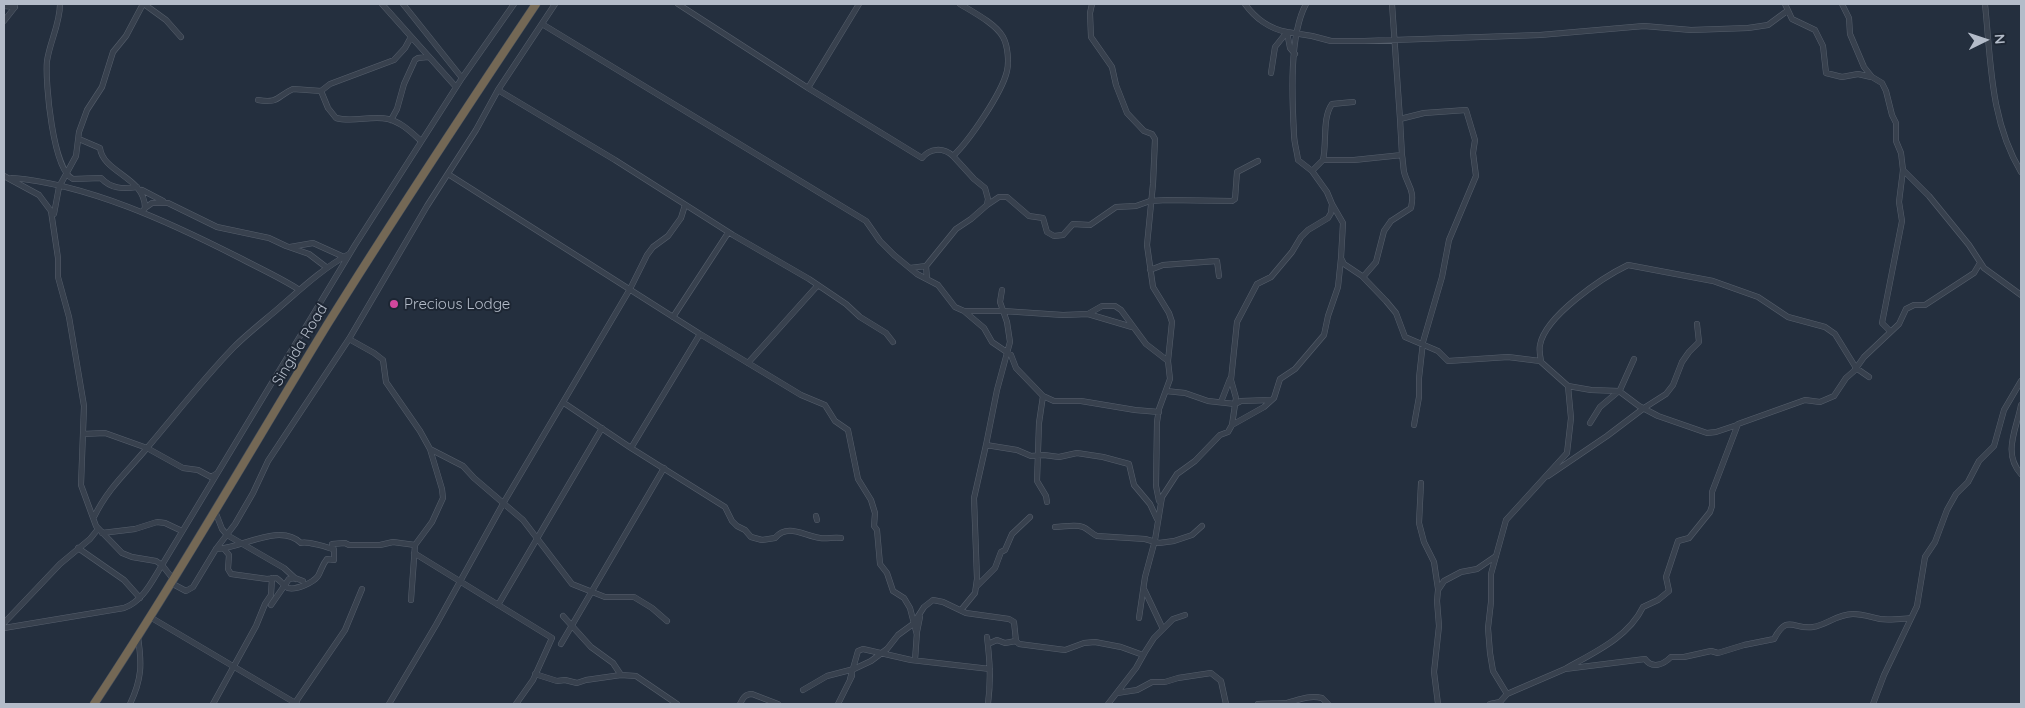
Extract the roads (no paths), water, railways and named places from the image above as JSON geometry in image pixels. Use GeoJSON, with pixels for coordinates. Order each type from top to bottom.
{"type":"FeatureCollection","features":[{"type":"Feature","properties":{"kind":"highway","name":"Singida Road"},"geometry":{"type":"LineString","coordinates":[[94,704],[138,637],[328,324],[421,176],[536,4]]}},
{"type":"Feature","properties":{"kind":"street"},"geometry":{"type":"LineString","coordinates":[[60,4],[59,21],[48,60],[47,80],[52,128],[65,173],[73,179],[101,178],[106,184],[116,188],[138,188]]}},
{"type":"Feature","properties":{"kind":"street"},"geometry":{"type":"LineString","coordinates":[[53,218],[59,187],[76,156],[78,139],[87,110],[102,87],[113,52],[126,36],[144,4],[166,20],[181,37]]}},
{"type":"Feature","properties":{"kind":"street"},"geometry":{"type":"LineString","coordinates":[[382,4],[456,88]]}},
{"type":"Feature","properties":{"kind":"street"},"geometry":{"type":"LineString","coordinates":[[403,4],[462,78]]}},
{"type":"Feature","properties":{"kind":"street"},"geometry":{"type":"LineString","coordinates":[[4,628],[124,608],[140,598],[162,565],[350,253],[462,78],[514,4]]}},
{"type":"Feature","properties":{"kind":"street"},"geometry":{"type":"LineString","coordinates":[[6,177],[39,195],[49,206],[53,218],[58,258],[58,277],[69,317],[83,399],[82,485],[84,495],[100,531],[122,553],[132,558],[156,561],[162,565],[172,581],[186,591],[191,590],[253,493],[268,461],[349,339],[427,206],[476,130],[498,90],[555,4]]}},
{"type":"Feature","properties":{"kind":"street"},"geometry":{"type":"LineString","coordinates":[[678,4],[808,88],[922,158],[927,152],[935,149],[949,152],[974,179],[986,188],[987,205]]}},
{"type":"Feature","properties":{"kind":"street"},"geometry":{"type":"LineString","coordinates":[[808,88],[859,4]]}},
{"type":"Feature","properties":{"kind":"street"},"geometry":{"type":"LineString","coordinates":[[953,156],[964,146],[997,94],[1007,73],[1008,61],[1004,38],[999,32],[960,4]]}},
{"type":"Feature","properties":{"kind":"street"},"geometry":{"type":"LineString","coordinates":[[1092,4],[1090,14],[1091,37],[1112,66],[1115,81],[1127,113],[1144,131],[1152,134],[1155,139],[1154,184],[1150,201],[1147,245],[1153,287],[1169,313],[1172,322],[1168,361],[1170,379],[1157,422],[1156,486],[1160,502],[1139,618]]}},
{"type":"Feature","properties":{"kind":"street"},"geometry":{"type":"LineString","coordinates":[[1245,4],[1252,13],[1269,27],[1331,41],[1540,34],[1644,26],[1691,30],[1748,28],[1768,25],[1786,7],[1794,4]]}},
{"type":"Feature","properties":{"kind":"street"},"geometry":{"type":"LineString","coordinates":[[1232,425],[1264,407],[1277,391],[1280,379],[1295,369],[1302,359],[1314,349],[1326,332],[1328,316],[1338,287],[1343,223],[1312,171],[1298,160],[1294,140],[1293,92],[1296,33],[1306,4]]}},
{"type":"Feature","properties":{"kind":"street"},"geometry":{"type":"LineString","coordinates":[[1363,277],[1376,262],[1384,231],[1391,221],[1412,208],[1413,199],[1412,187],[1405,173],[1402,155],[1392,4]]}},
{"type":"Feature","properties":{"kind":"street"},"geometry":{"type":"LineString","coordinates":[[1842,4],[1849,18],[1850,34],[1864,67],[1872,77]]}},
{"type":"Feature","properties":{"kind":"street"},"geometry":{"type":"LineString","coordinates":[[1985,4],[1995,106],[2007,145],[2021,172]]}},
{"type":"Feature","properties":{"kind":"street"},"geometry":{"type":"LineString","coordinates":[[4,6],[15,7],[4,22]]}},
{"type":"Feature","properties":{"kind":"street"},"geometry":{"type":"LineString","coordinates":[[1786,7],[1792,19],[1816,30],[1823,46],[1826,73],[1842,77],[1858,74],[1872,77],[1882,83],[1886,91],[1896,123],[1896,141],[1900,149],[1902,170],[1899,202],[1902,221],[1882,323],[1890,331]]}},
{"type":"Feature","properties":{"kind":"street"},"geometry":{"type":"LineString","coordinates":[[542,24],[866,221],[880,241],[910,268],[938,285],[955,307],[964,311],[984,328],[992,342],[1011,355],[1016,368],[1043,396],[1054,401],[1081,400],[1135,410],[1159,412]]}},
{"type":"Feature","properties":{"kind":"street"},"geometry":{"type":"LineString","coordinates":[[1287,32],[1290,48],[1295,54]]}},
{"type":"Feature","properties":{"kind":"street"},"geometry":{"type":"LineString","coordinates":[[1271,73],[1275,47],[1287,32]]}},
{"type":"Feature","properties":{"kind":"street"},"geometry":{"type":"LineString","coordinates":[[258,100],[279,99],[293,89],[321,92],[330,84],[394,60],[405,48],[411,37]]}},
{"type":"Feature","properties":{"kind":"street"},"geometry":{"type":"LineString","coordinates":[[391,120],[415,60],[428,57]]}},
{"type":"Feature","properties":{"kind":"street"},"geometry":{"type":"LineString","coordinates":[[498,90],[615,160],[728,232],[818,285],[846,304],[860,317],[886,333],[893,342]]}},
{"type":"Feature","properties":{"kind":"street"},"geometry":{"type":"LineString","coordinates":[[321,92],[331,114],[338,119],[379,118],[391,120],[404,126],[421,141]]}},
{"type":"Feature","properties":{"kind":"street"},"geometry":{"type":"LineString","coordinates":[[1312,171],[1324,160],[1328,109],[1332,104],[1353,102]]}},
{"type":"Feature","properties":{"kind":"street"},"geometry":{"type":"LineString","coordinates":[[1400,119],[1424,113],[1466,110],[1475,140],[1473,153],[1476,176],[1448,240],[1442,277],[1422,344],[1419,397],[1414,426]]}},
{"type":"Feature","properties":{"kind":"street"},"geometry":{"type":"LineString","coordinates":[[78,139],[100,148],[103,159],[138,188],[217,227],[269,238],[309,254],[326,267]]}},
{"type":"Feature","properties":{"kind":"street"},"geometry":{"type":"LineString","coordinates":[[1324,160],[1354,160],[1402,155]]}},
{"type":"Feature","properties":{"kind":"street"},"geometry":{"type":"LineString","coordinates":[[910,268],[915,269],[926,266],[956,229],[999,197],[1008,197],[1029,216],[1043,218],[1047,232],[1054,236],[1063,235],[1073,224],[1090,225],[1116,206],[1136,206],[1150,201],[1232,200],[1235,198],[1237,172],[1258,162]]}},
{"type":"Feature","properties":{"kind":"street"},"geometry":{"type":"LineString","coordinates":[[1902,170],[1929,196],[1969,245],[1988,272],[2021,295]]}},
{"type":"Feature","properties":{"kind":"street"},"geometry":{"type":"LineString","coordinates":[[448,174],[700,334],[802,395],[825,405],[835,421],[848,430],[858,479],[875,513],[874,526],[877,530],[880,564],[888,576],[893,591],[904,598],[910,608],[917,635]]}},
{"type":"Feature","properties":{"kind":"street"},"geometry":{"type":"LineString","coordinates":[[6,177],[36,181],[144,210],[278,276],[298,289]]}},
{"type":"Feature","properties":{"kind":"street"},"geometry":{"type":"LineString","coordinates":[[138,188],[145,198],[144,210]]}},
{"type":"Feature","properties":{"kind":"street"},"geometry":{"type":"LineString","coordinates":[[144,210],[156,202],[168,203]]}},
{"type":"Feature","properties":{"kind":"street"},"geometry":{"type":"LineString","coordinates":[[1221,402],[1231,376],[1238,322],[1256,284],[1271,276],[1308,230],[1328,218],[1332,204]]}},
{"type":"Feature","properties":{"kind":"street"},"geometry":{"type":"LineString","coordinates":[[389,704],[436,625],[504,502],[630,290],[646,255],[652,247],[668,236],[681,218],[685,205]]}},
{"type":"Feature","properties":{"kind":"street"},"geometry":{"type":"LineString","coordinates":[[673,317],[728,232]]}},
{"type":"Feature","properties":{"kind":"street"},"geometry":{"type":"LineString","coordinates":[[288,247],[313,243],[344,257]]}},
{"type":"Feature","properties":{"kind":"street"},"geometry":{"type":"LineString","coordinates":[[94,517],[109,491],[235,346],[298,289],[326,267],[350,253]]}},
{"type":"Feature","properties":{"kind":"street"},"geometry":{"type":"LineString","coordinates":[[1341,258],[1350,268],[1363,277],[1396,313],[1405,338],[1438,352],[1448,361],[1508,357],[1541,361],[1568,386],[1592,390],[1619,390],[1658,416],[1707,433],[1737,425],[1748,419],[1805,400],[1820,402],[1834,396],[1864,357],[1890,331],[1900,324],[1906,309],[1914,305],[1925,305],[1974,273],[1980,263]]}},
{"type":"Feature","properties":{"kind":"street"},"geometry":{"type":"LineString","coordinates":[[1150,270],[1163,266],[1217,261],[1219,276]]}},
{"type":"Feature","properties":{"kind":"street"},"geometry":{"type":"LineString","coordinates":[[1541,361],[1540,345],[1545,333],[1560,313],[1597,282],[1628,265],[1713,281],[1758,297],[1788,317],[1825,327],[1835,334],[1856,368],[1869,377]]}},
{"type":"Feature","properties":{"kind":"street"},"geometry":{"type":"LineString","coordinates":[[926,266],[927,280]]}},
{"type":"Feature","properties":{"kind":"street"},"geometry":{"type":"LineString","coordinates":[[748,363],[818,285]]}},
{"type":"Feature","properties":{"kind":"street"},"geometry":{"type":"LineString","coordinates":[[961,610],[975,593],[974,498],[997,390],[1010,342],[1007,322],[999,299],[1002,290]]}},
{"type":"Feature","properties":{"kind":"street"},"geometry":{"type":"LineString","coordinates":[[1088,314],[1102,306],[1115,306],[1121,310],[1146,344],[1168,361]]}},
{"type":"Feature","properties":{"kind":"street"},"geometry":{"type":"LineString","coordinates":[[964,311],[1003,311],[1063,316],[1088,314],[1133,328]]}},
{"type":"Feature","properties":{"kind":"street"},"geometry":{"type":"LineString","coordinates":[[1546,478],[1666,394],[1673,385],[1682,362],[1699,342],[1697,324]]}},
{"type":"Feature","properties":{"kind":"street"},"geometry":{"type":"LineString","coordinates":[[631,448],[700,334]]}},
{"type":"Feature","properties":{"kind":"street"},"geometry":{"type":"LineString","coordinates":[[349,339],[383,360],[386,382],[395,392],[430,449],[442,489],[443,498],[432,522],[415,545],[410,600]]}},
{"type":"Feature","properties":{"kind":"street"},"geometry":{"type":"LineString","coordinates":[[1590,423],[1600,407],[1619,390],[1634,359]]}},
{"type":"Feature","properties":{"kind":"street"},"geometry":{"type":"LineString","coordinates":[[1160,502],[1177,474],[1195,461],[1220,435],[1228,432],[1232,425],[1236,398],[1231,376]]}},
{"type":"Feature","properties":{"kind":"street"},"geometry":{"type":"LineString","coordinates":[[1873,704],[1884,675],[1920,597],[1925,557],[1956,494],[1968,482],[1979,461],[1994,446],[2004,410],[2021,381]]}},
{"type":"Feature","properties":{"kind":"street"},"geometry":{"type":"LineString","coordinates":[[1507,694],[1493,671],[1488,636],[1491,574],[1506,520],[1567,453],[1571,418],[1568,386]]}},
{"type":"Feature","properties":{"kind":"street"},"geometry":{"type":"LineString","coordinates":[[1166,391],[1185,393],[1208,401],[1234,404],[1240,401],[1271,400]]}},
{"type":"Feature","properties":{"kind":"street"},"geometry":{"type":"LineString","coordinates":[[1043,396],[1036,481],[1046,496],[1047,502]]}},
{"type":"Feature","properties":{"kind":"street"},"geometry":{"type":"LineString","coordinates":[[564,403],[725,507],[732,521],[751,537],[762,540],[775,538],[779,533],[786,531],[806,533],[817,538],[841,538]]}},
{"type":"Feature","properties":{"kind":"street"},"geometry":{"type":"LineString","coordinates":[[2021,405],[2011,449],[2015,465],[2021,474]]}},
{"type":"Feature","properties":{"kind":"street"},"geometry":{"type":"LineString","coordinates":[[1490,704],[1500,702],[1507,694],[1565,669],[1625,631],[1639,616],[1643,607],[1658,600],[1669,591],[1666,577],[1678,542],[1689,538],[1710,512],[1712,492],[1737,425]]}},
{"type":"Feature","properties":{"kind":"street"},"geometry":{"type":"LineString","coordinates":[[498,605],[602,428]]}},
{"type":"Feature","properties":{"kind":"street"},"geometry":{"type":"LineString","coordinates":[[82,434],[105,433],[147,448],[183,468],[198,470],[211,477],[217,474]]}},
{"type":"Feature","properties":{"kind":"street"},"geometry":{"type":"LineString","coordinates":[[986,445],[1017,450],[1031,456],[1059,457],[1073,453],[1097,455],[1129,464],[1134,485],[1150,504],[1158,519]]}},
{"type":"Feature","properties":{"kind":"street"},"geometry":{"type":"LineString","coordinates":[[430,449],[463,466],[474,478],[523,520],[570,582],[609,598],[634,597],[640,603],[652,608],[667,621]]}},
{"type":"Feature","properties":{"kind":"street"},"geometry":{"type":"LineString","coordinates":[[561,644],[664,468]]}},
{"type":"Feature","properties":{"kind":"street"},"geometry":{"type":"LineString","coordinates":[[1421,483],[1419,523],[1424,542],[1434,562],[1438,590],[1439,626],[1434,672],[1438,704]]}},
{"type":"Feature","properties":{"kind":"street"},"geometry":{"type":"LineString","coordinates":[[214,511],[222,529],[227,535],[284,568],[296,579]]}},
{"type":"Feature","properties":{"kind":"street"},"geometry":{"type":"LineString","coordinates":[[976,587],[995,568],[1001,552],[1005,550],[1012,534],[1030,517]]}},
{"type":"Feature","properties":{"kind":"street"},"geometry":{"type":"LineString","coordinates":[[4,623],[60,564],[100,531],[135,528],[161,522],[182,531]]}},
{"type":"Feature","properties":{"kind":"street"},"geometry":{"type":"LineString","coordinates":[[1055,527],[1085,527],[1097,536],[1145,539],[1154,542],[1174,541],[1192,534],[1202,526]]}},
{"type":"Feature","properties":{"kind":"street"},"geometry":{"type":"LineString","coordinates":[[216,549],[225,550],[265,537],[280,535],[294,537],[301,543],[328,546],[334,550]]}},
{"type":"Feature","properties":{"kind":"street"},"geometry":{"type":"LineString","coordinates":[[225,550],[229,555],[228,569],[231,574],[276,578],[284,585],[292,588],[308,584],[318,576],[321,567],[327,559],[334,560],[332,544],[345,542],[349,545],[380,544],[393,542],[415,545]]}},
{"type":"Feature","properties":{"kind":"street"},"geometry":{"type":"LineString","coordinates":[[78,548],[124,580],[140,598]]}},
{"type":"Feature","properties":{"kind":"street"},"geometry":{"type":"LineString","coordinates":[[414,553],[552,638],[536,674],[516,704]]}},
{"type":"Feature","properties":{"kind":"street"},"geometry":{"type":"LineString","coordinates":[[1438,590],[1444,581],[1461,572],[1477,569],[1498,554]]}},
{"type":"Feature","properties":{"kind":"street"},"geometry":{"type":"LineString","coordinates":[[213,704],[271,595],[272,578]]}},
{"type":"Feature","properties":{"kind":"street"},"geometry":{"type":"LineString","coordinates":[[271,605],[289,579],[303,581]]}},
{"type":"Feature","properties":{"kind":"street"},"geometry":{"type":"LineString","coordinates":[[1144,587],[1163,630]]}},
{"type":"Feature","properties":{"kind":"street"},"geometry":{"type":"LineString","coordinates":[[150,617],[296,704],[345,630],[362,589]]}},
{"type":"Feature","properties":{"kind":"street"},"geometry":{"type":"LineString","coordinates":[[803,690],[827,676],[855,668],[881,654],[898,635],[913,624],[928,603],[933,600],[973,614],[1009,619],[1014,622],[1016,641]]}},
{"type":"Feature","properties":{"kind":"street"},"geometry":{"type":"LineString","coordinates":[[915,660],[921,614]]}},
{"type":"Feature","properties":{"kind":"street"},"geometry":{"type":"LineString","coordinates":[[1565,669],[1618,663],[1635,659],[1645,659],[1648,664],[1655,665],[1665,662],[1671,657],[1684,658],[1711,651],[1718,653],[1774,639],[1781,627],[1787,625],[1796,624],[1808,628],[1817,627],[1836,616],[1868,614],[1881,619],[1911,618]]}},
{"type":"Feature","properties":{"kind":"street"},"geometry":{"type":"LineString","coordinates":[[1108,704],[1136,668],[1143,654],[1163,630],[1173,619],[1185,615]]}},
{"type":"Feature","properties":{"kind":"street"},"geometry":{"type":"LineString","coordinates":[[562,616],[591,647],[613,663],[621,675]]}},
{"type":"Feature","properties":{"kind":"street"},"geometry":{"type":"LineString","coordinates":[[130,704],[139,684],[142,664],[138,637]]}},
{"type":"Feature","properties":{"kind":"street"},"geometry":{"type":"LineString","coordinates":[[987,638],[992,676],[988,704]]}},
{"type":"Feature","properties":{"kind":"street"},"geometry":{"type":"LineString","coordinates":[[988,644],[997,640],[1005,643],[1016,641],[1019,644],[1065,650],[1084,643],[1095,642],[1143,654]]}},
{"type":"Feature","properties":{"kind":"street"},"geometry":{"type":"LineString","coordinates":[[838,703],[855,668],[858,651],[863,649],[915,660],[990,669]]}},
{"type":"Feature","properties":{"kind":"street"},"geometry":{"type":"LineString","coordinates":[[1117,693],[1137,690],[1152,682],[1165,682],[1211,673],[1221,681],[1226,704]]}},
{"type":"Feature","properties":{"kind":"street"},"geometry":{"type":"LineString","coordinates":[[536,674],[557,681],[565,680],[577,683],[621,675],[638,677],[646,685],[665,694],[677,704]]}},
{"type":"Feature","properties":{"kind":"street"},"geometry":{"type":"LineString","coordinates":[[740,704],[747,694],[752,694],[778,704]]}},
{"type":"Feature","properties":{"kind":"street"},"geometry":{"type":"LineString","coordinates":[[1258,704],[1285,703],[1297,698],[1313,696],[1322,698],[1328,704]]}},
{"type":"Feature","properties":{"kind":"place","name":"Precious Lodge"},"geometry":{"type":"Point","coordinates":[394,304]}}]}
